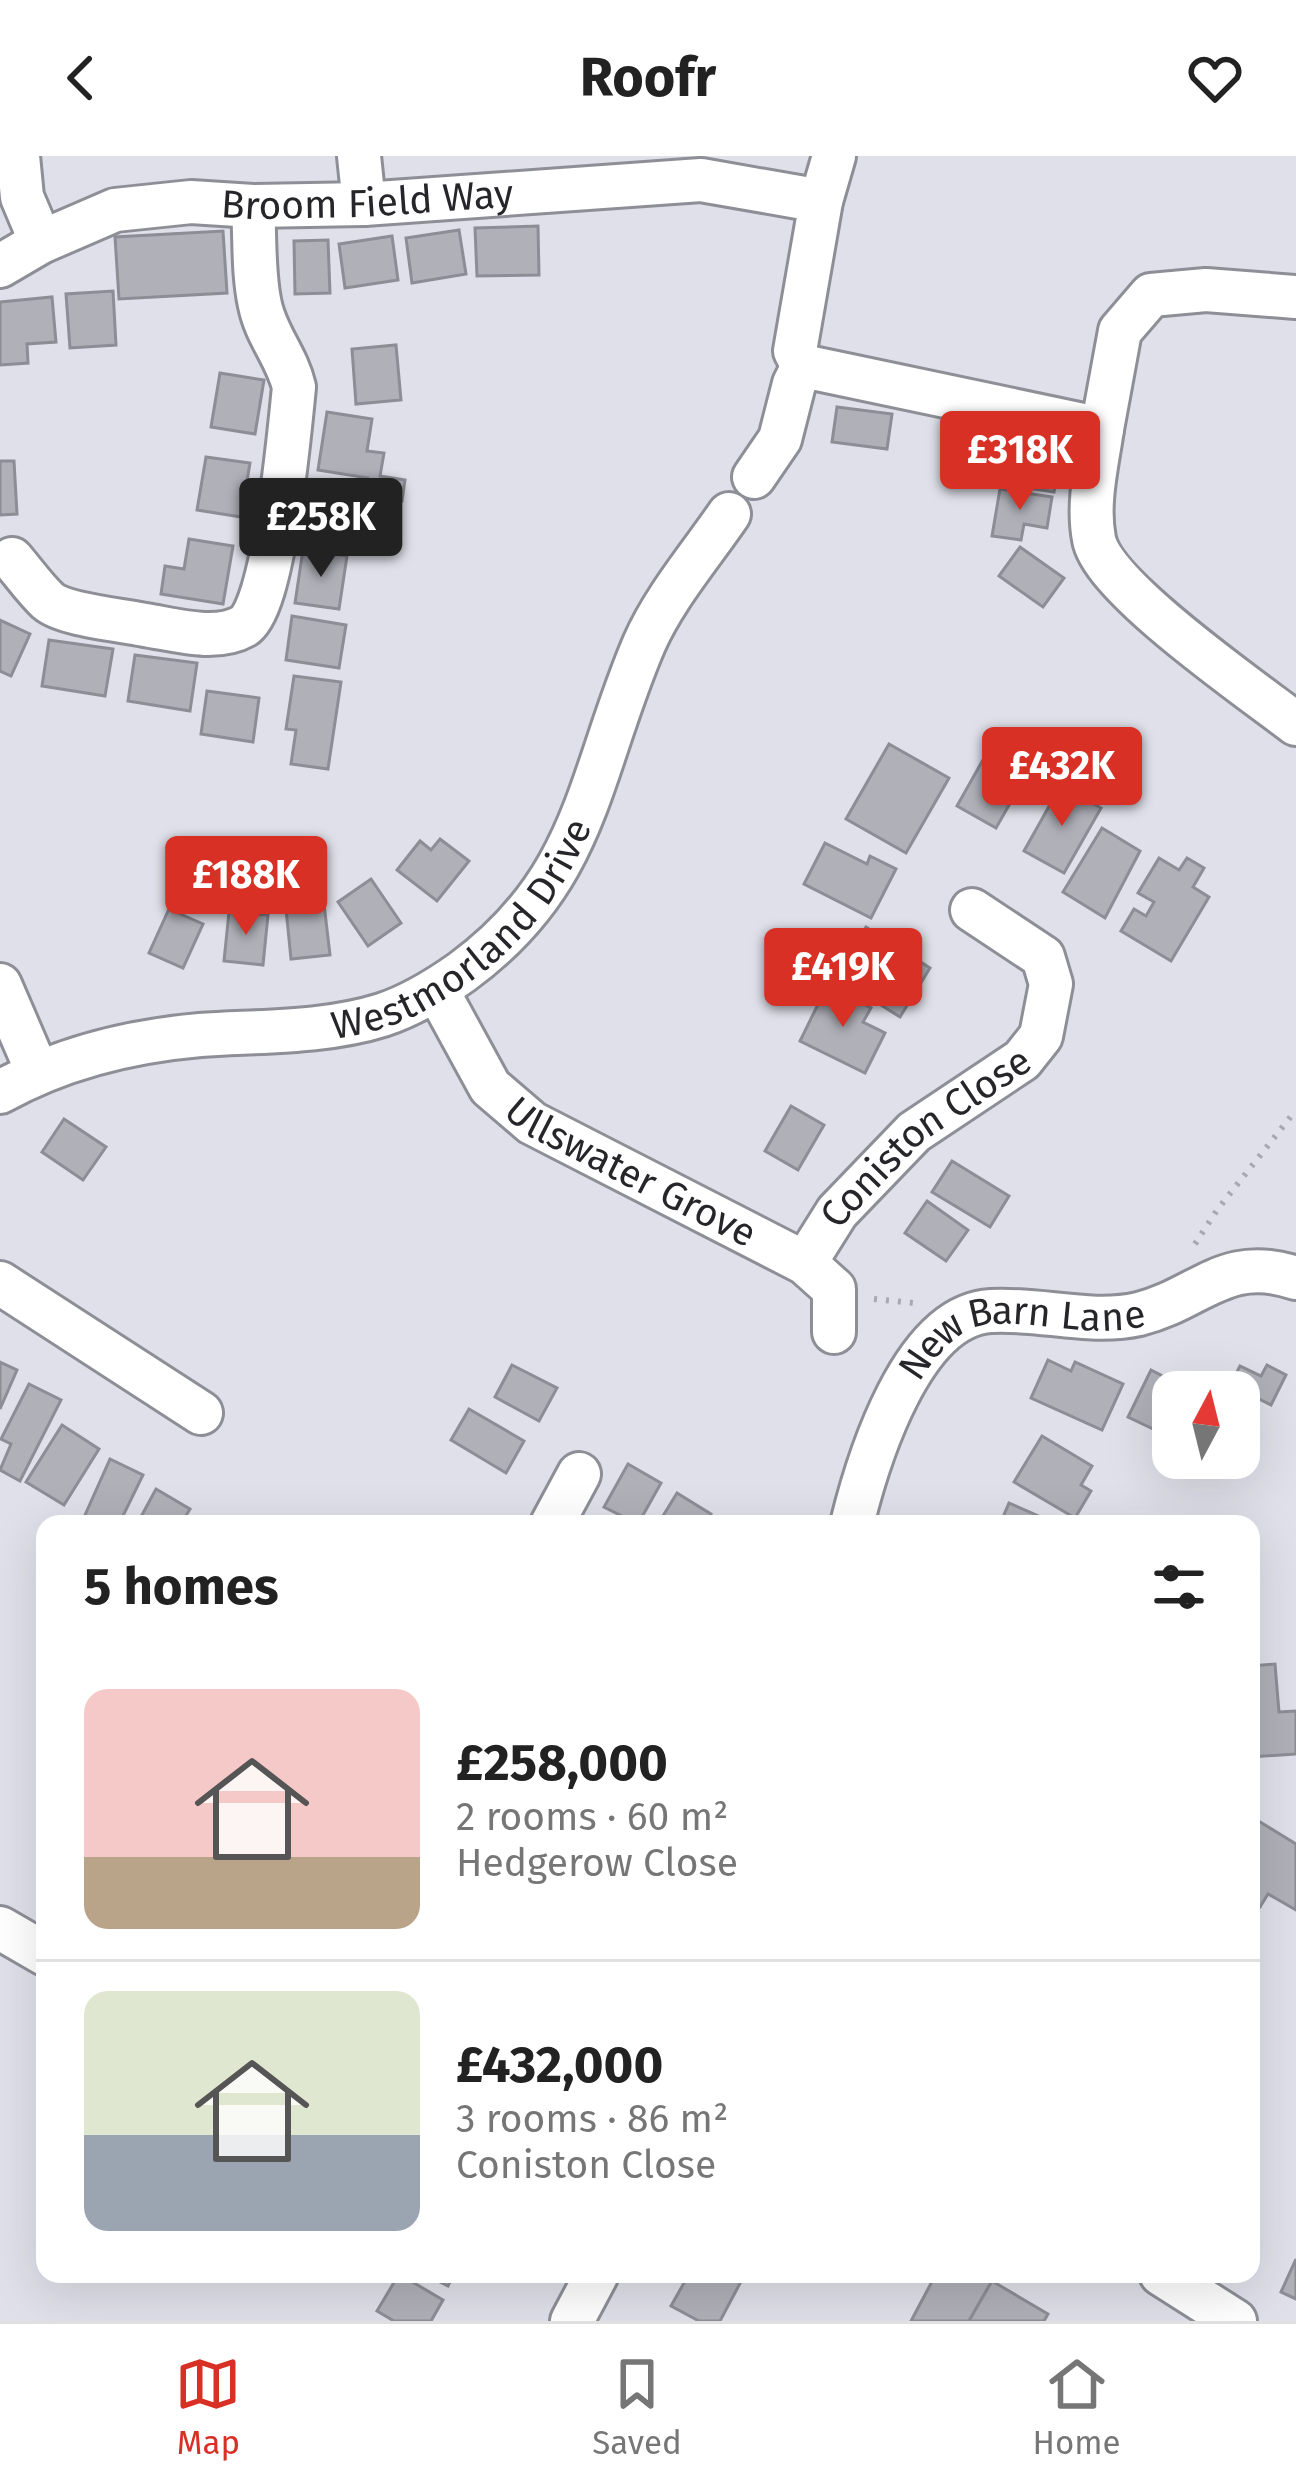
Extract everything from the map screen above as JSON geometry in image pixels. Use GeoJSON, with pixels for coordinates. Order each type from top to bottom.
{"type":"FeatureCollection","features":[{"type":"Feature","properties":{"kind":"street"},"geometry":{"type":"LineString","coordinates":[[18,156],[22,196],[41,242]]}},
{"type":"Feature","properties":{"kind":"street"},"geometry":{"type":"LineString","coordinates":[[359,156],[364,204]]}},
{"type":"Feature","properties":{"kind":"street"},"geometry":{"type":"LineString","coordinates":[[803,367],[795,351],[820,201],[834,156]]}},
{"type":"Feature","properties":{"kind":"street","name":"Broom Field Way"},"geometry":{"type":"LineString","coordinates":[[0,266],[41,242],[115,210],[191,202],[364,204],[701,180],[820,201]]}},
{"type":"Feature","properties":{"kind":"street"},"geometry":{"type":"LineString","coordinates":[[12,559],[52,605],[95,615],[221,634],[248,625],[258,611],[269,570],[294,387],[288,362],[268,333],[260,305],[253,206]]}},
{"type":"Feature","properties":{"kind":"street"},"geometry":{"type":"LineString","coordinates":[[1296,297],[1206,290],[1151,295],[1120,332],[1092,503],[1094,543],[1109,570],[1173,628],[1296,724]]}},
{"type":"Feature","properties":{"kind":"street"},"geometry":{"type":"LineString","coordinates":[[803,367],[1102,429]]}},
{"type":"Feature","properties":{"kind":"street"},"geometry":{"type":"LineString","coordinates":[[754,478],[780,439],[803,367]]}},
{"type":"Feature","properties":{"kind":"street","name":"Westmorland Drive"},"geometry":{"type":"LineString","coordinates":[[0,1092],[37,1071],[115,1048],[381,1016],[437,990],[483,956],[536,904],[573,842],[647,638],[729,514]]}},
{"type":"Feature","properties":{"kind":"street","name":"Coniston Close"},"geometry":{"type":"LineString","coordinates":[[805,1264],[837,1212],[914,1132],[1022,1060],[1041,1036],[1051,984],[1043,957],[972,910]]}},
{"type":"Feature","properties":{"kind":"street"},"geometry":{"type":"LineString","coordinates":[[0,985],[37,1071]]}},
{"type":"Feature","properties":{"kind":"street","name":"Ullswater Grove"},"geometry":{"type":"LineString","coordinates":[[437,990],[490,1087],[532,1124],[805,1264],[826,1279],[835,1315]]}},
{"type":"Feature","properties":{"kind":"street","name":"New Barn Lane"},"geometry":{"type":"LineString","coordinates":[[855,1515],[879,1438],[907,1379],[936,1336],[955,1322],[988,1311],[1124,1316],[1174,1301],[1215,1277],[1277,1272],[1296,1278]]}},
{"type":"Feature","properties":{"kind":"street"},"geometry":{"type":"LineString","coordinates":[[0,1283],[201,1413]]}},
{"type":"Feature","properties":{"kind":"street"},"geometry":{"type":"LineString","coordinates":[[556,1515],[579,1474]]}},
{"type":"Feature","properties":{"kind":"street"},"geometry":{"type":"LineString","coordinates":[[0,1928],[36,1949]]}},
{"type":"Feature","properties":{"kind":"street"},"geometry":{"type":"LineString","coordinates":[[572,2321],[591,2283]]}},
{"type":"Feature","properties":{"kind":"street"},"geometry":{"type":"LineString","coordinates":[[1175,2283],[1235,2321]]}},
{"type":"Feature","properties":{"kind":"path"},"geometry":{"type":"LineString","coordinates":[[1192,1249],[1296,1110]]}},
{"type":"Feature","properties":{"kind":"path"},"geometry":{"type":"LineString","coordinates":[[835,1315],[925,1304],[955,1322]]}},
{"type":"Feature","properties":{"kind":"building"},"geometry":{"type":"Polygon","coordinates":[[[538,226],[539,275],[477,276],[475,228],[538,226]]]}},
{"type":"Feature","properties":{"kind":"building"},"geometry":{"type":"Polygon","coordinates":[[[459,230],[466,274],[412,283],[406,238],[459,230]]]}},
{"type":"Feature","properties":{"kind":"building"},"geometry":{"type":"Polygon","coordinates":[[[223,231],[227,293],[119,299],[115,237],[223,231]]]}},
{"type":"Feature","properties":{"kind":"building"},"geometry":{"type":"Polygon","coordinates":[[[392,236],[398,280],[345,288],[339,244],[392,236]]]}},
{"type":"Feature","properties":{"kind":"building"},"geometry":{"type":"Polygon","coordinates":[[[328,240],[330,293],[295,294],[294,241],[328,240]]]}},
{"type":"Feature","properties":{"kind":"building"},"geometry":{"type":"Polygon","coordinates":[[[113,291],[116,345],[70,348],[66,294],[113,291]]]}},
{"type":"Feature","properties":{"kind":"building"},"geometry":{"type":"Polygon","coordinates":[[[52,297],[56,342],[27,344],[28,363],[0,365],[0,302],[52,297]]]}},
{"type":"Feature","properties":{"kind":"building"},"geometry":{"type":"Polygon","coordinates":[[[396,345],[401,400],[356,404],[352,349],[396,345]]]}},
{"type":"Feature","properties":{"kind":"building"},"geometry":{"type":"Polygon","coordinates":[[[220,373],[264,380],[255,434],[211,427],[220,373]]]}},
{"type":"Feature","properties":{"kind":"building"},"geometry":{"type":"Polygon","coordinates":[[[837,407],[892,414],[887,449],[832,442],[837,407]]]}},
{"type":"Feature","properties":{"kind":"building"},"geometry":{"type":"Polygon","coordinates":[[[327,412],[372,419],[367,451],[384,453],[380,476],[405,480],[402,501],[365,495],[368,478],[318,470],[327,412]]]}},
{"type":"Feature","properties":{"kind":"building"},"geometry":{"type":"Polygon","coordinates":[[[1009,441],[1061,449],[1054,492],[1002,484],[1009,441]]]}},
{"type":"Feature","properties":{"kind":"building"},"geometry":{"type":"Polygon","coordinates":[[[206,457],[250,463],[241,517],[197,510],[206,457]]]}},
{"type":"Feature","properties":{"kind":"building"},"geometry":{"type":"Polygon","coordinates":[[[0,461],[14,461],[17,514],[0,515],[0,461]]]}},
{"type":"Feature","properties":{"kind":"building"},"geometry":{"type":"Polygon","coordinates":[[[314,483],[359,490],[351,543],[306,536],[314,483]]]}},
{"type":"Feature","properties":{"kind":"building"},"geometry":{"type":"Polygon","coordinates":[[[1000,489],[1052,497],[1047,528],[1024,524],[1021,540],[992,536],[1000,489]]]}},
{"type":"Feature","properties":{"kind":"building"},"geometry":{"type":"Polygon","coordinates":[[[189,539],[233,546],[223,604],[161,594],[165,566],[184,569],[189,539]]]}},
{"type":"Feature","properties":{"kind":"building"},"geometry":{"type":"Polygon","coordinates":[[[1020,547],[1064,578],[1043,607],[999,576],[1020,547]]]}},
{"type":"Feature","properties":{"kind":"building"},"geometry":{"type":"Polygon","coordinates":[[[303,550],[347,556],[339,609],[295,603],[303,550]]]}},
{"type":"Feature","properties":{"kind":"building"},"geometry":{"type":"Polygon","coordinates":[[[292,616],[346,625],[339,668],[286,660],[292,616]]]}},
{"type":"Feature","properties":{"kind":"building"},"geometry":{"type":"Polygon","coordinates":[[[0,620],[30,634],[11,676],[0,671],[0,620]]]}},
{"type":"Feature","properties":{"kind":"building"},"geometry":{"type":"Polygon","coordinates":[[[49,640],[113,649],[105,696],[42,686],[49,640]]]}},
{"type":"Feature","properties":{"kind":"building"},"geometry":{"type":"Polygon","coordinates":[[[135,655],[197,663],[190,711],[128,701],[135,655]]]}},
{"type":"Feature","properties":{"kind":"building"},"geometry":{"type":"Polygon","coordinates":[[[294,676],[341,682],[328,769],[291,764],[296,730],[286,729],[294,676]]]}},
{"type":"Feature","properties":{"kind":"building"},"geometry":{"type":"Polygon","coordinates":[[[207,691],[259,698],[253,742],[201,734],[207,691]]]}},
{"type":"Feature","properties":{"kind":"building"},"geometry":{"type":"Polygon","coordinates":[[[993,742],[1033,763],[996,828],[957,806],[993,742]]]}},
{"type":"Feature","properties":{"kind":"building"},"geometry":{"type":"Polygon","coordinates":[[[889,744],[949,778],[906,853],[846,819],[889,744]]]}},
{"type":"Feature","properties":{"kind":"building"},"geometry":{"type":"Polygon","coordinates":[[[1061,785],[1101,808],[1064,873],[1024,851],[1061,785]]]}},
{"type":"Feature","properties":{"kind":"building"},"geometry":{"type":"Polygon","coordinates":[[[1102,828],[1140,851],[1105,918],[1063,892],[1102,828]]]}},
{"type":"Feature","properties":{"kind":"building"},"geometry":{"type":"Polygon","coordinates":[[[440,839],[469,861],[437,901],[397,870],[420,841],[431,850],[440,839]]]}},
{"type":"Feature","properties":{"kind":"building"},"geometry":{"type":"Polygon","coordinates":[[[825,843],[867,864],[870,856],[896,869],[871,918],[804,884],[825,843]]]}},
{"type":"Feature","properties":{"kind":"building"},"geometry":{"type":"Polygon","coordinates":[[[1159,858],[1179,870],[1187,858],[1204,868],[1193,887],[1209,897],[1171,961],[1121,931],[1134,909],[1146,916],[1154,902],[1138,893],[1159,858]]]}},
{"type":"Feature","properties":{"kind":"building"},"geometry":{"type":"Polygon","coordinates":[[[371,879],[401,923],[368,946],[338,902],[371,879]]]}},
{"type":"Feature","properties":{"kind":"building"},"geometry":{"type":"Polygon","coordinates":[[[324,904],[330,955],[291,959],[286,909],[324,904]]]}},
{"type":"Feature","properties":{"kind":"building"},"geometry":{"type":"Polygon","coordinates":[[[169,909],[203,924],[183,968],[149,953],[169,909]]]}},
{"type":"Feature","properties":{"kind":"building"},"geometry":{"type":"Polygon","coordinates":[[[229,912],[268,915],[263,965],[224,961],[229,912]]]}},
{"type":"Feature","properties":{"kind":"building"},"geometry":{"type":"Polygon","coordinates":[[[866,927],[930,968],[900,1017],[835,976],[866,927]]]}},
{"type":"Feature","properties":{"kind":"building"},"geometry":{"type":"Polygon","coordinates":[[[827,986],[871,1008],[863,1022],[885,1033],[865,1073],[800,1041],[827,986]]]}},
{"type":"Feature","properties":{"kind":"building"},"geometry":{"type":"Polygon","coordinates":[[[791,1106],[824,1125],[798,1170],[765,1151],[791,1106]]]}},
{"type":"Feature","properties":{"kind":"building"},"geometry":{"type":"Polygon","coordinates":[[[64,1119],[106,1147],[83,1180],[42,1152],[64,1119]]]}},
{"type":"Feature","properties":{"kind":"building"},"geometry":{"type":"Polygon","coordinates":[[[952,1161],[1009,1196],[990,1227],[932,1192],[952,1161]]]}},
{"type":"Feature","properties":{"kind":"building"},"geometry":{"type":"Polygon","coordinates":[[[927,1201],[968,1230],[946,1261],[905,1233],[927,1201]]]}},
{"type":"Feature","properties":{"kind":"building"},"geometry":{"type":"Polygon","coordinates":[[[1048,1360],[1071,1371],[1075,1362],[1123,1384],[1102,1430],[1031,1398],[1048,1360]]]}},
{"type":"Feature","properties":{"kind":"building"},"geometry":{"type":"Polygon","coordinates":[[[0,1362],[17,1370],[0,1409],[0,1362]]]}},
{"type":"Feature","properties":{"kind":"building"},"geometry":{"type":"Polygon","coordinates":[[[512,1365],[557,1388],[539,1421],[495,1397],[512,1365]]]}},
{"type":"Feature","properties":{"kind":"building"},"geometry":{"type":"Polygon","coordinates":[[[1267,1365],[1286,1375],[1271,1405],[1260,1400],[1261,1376],[1267,1365]]]}},
{"type":"Feature","properties":{"kind":"building"},"geometry":{"type":"Polygon","coordinates":[[[1151,1370],[1153,1371],[1152,1428],[1128,1417],[1151,1370]]]}},
{"type":"Feature","properties":{"kind":"building"},"geometry":{"type":"Polygon","coordinates":[[[29,1384],[61,1400],[20,1481],[0,1470],[11,1444],[1,1439],[29,1384]]]}},
{"type":"Feature","properties":{"kind":"building"},"geometry":{"type":"Polygon","coordinates":[[[469,1409],[524,1441],[506,1473],[451,1440],[469,1409]]]}},
{"type":"Feature","properties":{"kind":"building"},"geometry":{"type":"Polygon","coordinates":[[[62,1425],[99,1449],[64,1505],[26,1482],[62,1425]]]}},
{"type":"Feature","properties":{"kind":"building"},"geometry":{"type":"Polygon","coordinates":[[[1042,1436],[1092,1466],[1081,1485],[1091,1491],[1077,1515],[1014,1482],[1042,1436]]]}},
{"type":"Feature","properties":{"kind":"building"},"geometry":{"type":"Polygon","coordinates":[[[110,1459],[143,1475],[123,1515],[85,1515],[110,1459]]]}},
{"type":"Feature","properties":{"kind":"building"},"geometry":{"type":"Polygon","coordinates":[[[628,1464],[661,1483],[643,1515],[620,1515],[604,1507],[628,1464]]]}},
{"type":"Feature","properties":{"kind":"building"},"geometry":{"type":"Polygon","coordinates":[[[156,1489],[190,1509],[186,1515],[142,1515],[156,1489]]]}},
{"type":"Feature","properties":{"kind":"building"},"geometry":{"type":"Polygon","coordinates":[[[677,1493],[711,1514],[710,1515],[664,1515],[677,1493]]]}},
{"type":"Feature","properties":{"kind":"building"},"geometry":{"type":"Polygon","coordinates":[[[1009,1503],[1036,1515],[1004,1515],[1009,1503]]]}},
{"type":"Feature","properties":{"kind":"building"},"geometry":{"type":"Polygon","coordinates":[[[1275,1664],[1279,1712],[1296,1711],[1296,1754],[1260,1756],[1260,1665],[1275,1664]]]}},
{"type":"Feature","properties":{"kind":"building"},"geometry":{"type":"Polygon","coordinates":[[[1260,1822],[1296,1844],[1296,1910],[1268,1894],[1260,1907],[1260,1822]]]}},
{"type":"Feature","properties":{"kind":"building"},"geometry":{"type":"Polygon","coordinates":[[[1296,2259],[1296,2299],[1281,2292],[1296,2259]]]}},
{"type":"Feature","properties":{"kind":"building"},"geometry":{"type":"Polygon","coordinates":[[[394,2283],[414,2283],[443,2300],[431,2321],[394,2321],[377,2311],[394,2283]]]}},
{"type":"Feature","properties":{"kind":"building"},"geometry":{"type":"Polygon","coordinates":[[[684,2283],[740,2283],[720,2321],[699,2321],[671,2306],[684,2283]]]}},
{"type":"Feature","properties":{"kind":"building"},"geometry":{"type":"Polygon","coordinates":[[[931,2283],[991,2283],[969,2321],[911,2321],[931,2283]]]}},
{"type":"Feature","properties":{"kind":"building"},"geometry":{"type":"Polygon","coordinates":[[[991,2283],[1048,2314],[1044,2321],[969,2321],[991,2283]]]}}]}
